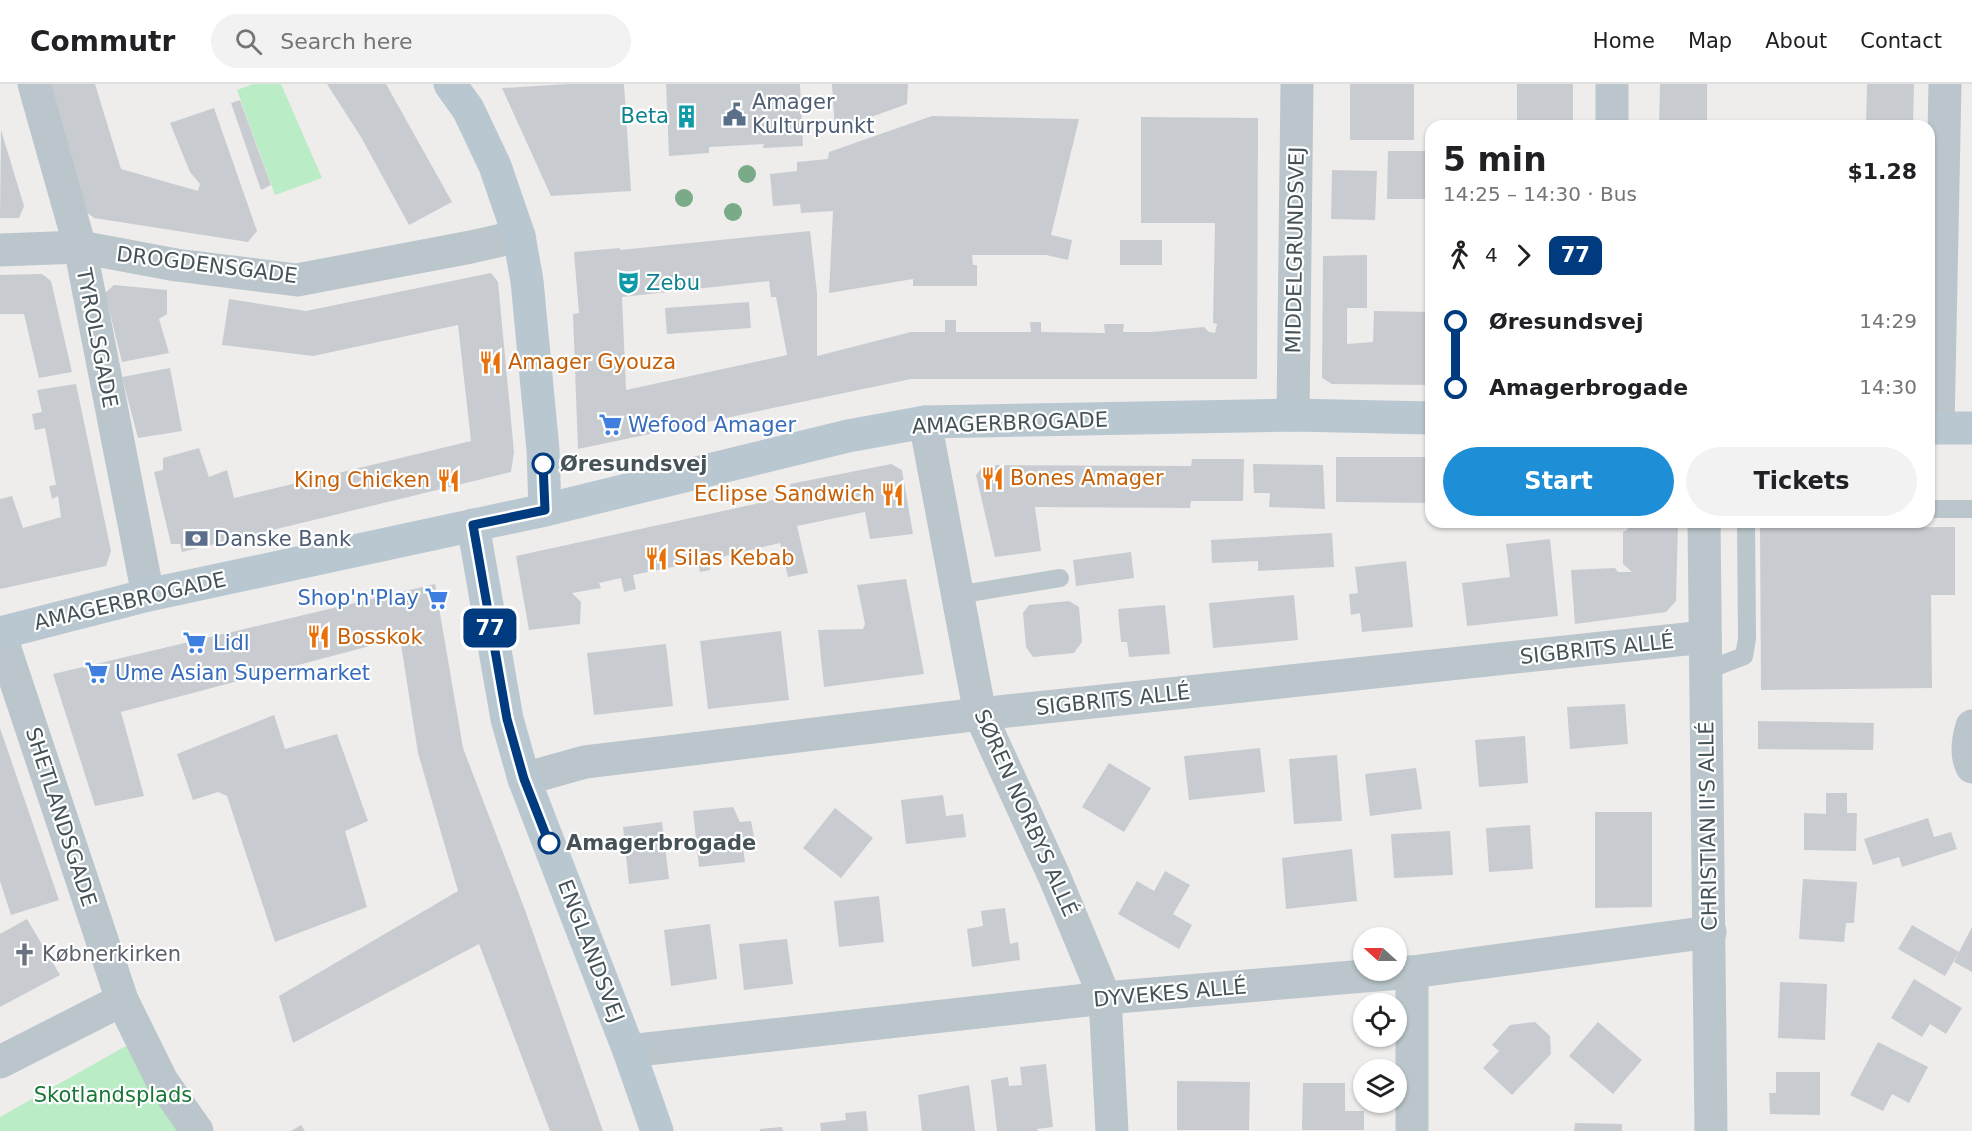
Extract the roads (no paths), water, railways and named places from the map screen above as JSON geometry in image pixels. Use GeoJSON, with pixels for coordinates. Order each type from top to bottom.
{"type":"FeatureCollection","features":[{"type":"Feature","properties":{"kind":"street","name":"TYROLSGADE"},"geometry":{"type":"LineString","coordinates":[[33,84],[80,247],[148,595]]}},
{"type":"Feature","properties":{"kind":"street"},"geometry":{"type":"LineString","coordinates":[[450,84],[468,109],[495,166],[519,236],[527,281],[543,450],[545,510]]}},
{"type":"Feature","properties":{"kind":"street","name":"MIDDELGRUNDSVEJ"},"geometry":{"type":"LineString","coordinates":[[1293,416],[1297,84]]}},
{"type":"Feature","properties":{"kind":"street"},"geometry":{"type":"LineString","coordinates":[[1612,84],[1612,120]]}},
{"type":"Feature","properties":{"kind":"street"},"geometry":{"type":"LineString","coordinates":[[1935,371],[1945,84]]}},
{"type":"Feature","properties":{"kind":"street","name":"DROGDENSGADE"},"geometry":{"type":"LineString","coordinates":[[0,250],[80,247],[176,265],[297,280],[519,236]]}},
{"type":"Feature","properties":{"kind":"street","name":"AMAGERBROGADE"},"geometry":{"type":"LineString","coordinates":[[0,633],[148,595],[545,510],[848,436],[925,422],[1293,416],[1425,418]]}},
{"type":"Feature","properties":{"kind":"street","name":"SØREN NORBYS ALLÉ"},"geometry":{"type":"LineString","coordinates":[[925,422],[980,714],[1055,878],[1105,998],[1112,1131]]}},
{"type":"Feature","properties":{"kind":"street"},"geometry":{"type":"LineString","coordinates":[[1935,428],[1972,428]]}},
{"type":"Feature","properties":{"kind":"street","name":"ENGLANDSVEJ"},"geometry":{"type":"LineString","coordinates":[[473,525],[507,719],[524,779],[629,1051],[657,1131]]}},
{"type":"Feature","properties":{"kind":"street","name":"CHRISTIAN II'S ALLÉ"},"geometry":{"type":"LineString","coordinates":[[1704,528],[1711,1131]]}},
{"type":"Feature","properties":{"kind":"street","name":"SHETLANDSGADE"},"geometry":{"type":"LineString","coordinates":[[0,633],[122,1000],[162,1081],[196,1131]]}},
{"type":"Feature","properties":{"kind":"street","name":"SIGBRITS ALLÉ"},"geometry":{"type":"LineString","coordinates":[[524,779],[585,762],[980,714],[1705,637]]}},
{"type":"Feature","properties":{"kind":"street"},"geometry":{"type":"LineString","coordinates":[[1972,726],[1968,739],[1969,760],[1972,767]]}},
{"type":"Feature","properties":{"kind":"street","name":"DYVEKES ALLÉ"},"geometry":{"type":"LineString","coordinates":[[629,1051],[1105,998],[1412,972],[1710,932]]}},
{"type":"Feature","properties":{"kind":"street"},"geometry":{"type":"LineString","coordinates":[[1412,972],[1412,1131]]}},
{"type":"Feature","properties":{"kind":"street"},"geometry":{"type":"LineString","coordinates":[[0,1062],[122,1000]]}},
{"type":"Feature","properties":{"kind":"lane"},"geometry":{"type":"LineString","coordinates":[[1935,509],[1972,509]]}},
{"type":"Feature","properties":{"kind":"lane"},"geometry":{"type":"LineString","coordinates":[[1705,671],[1744,656],[1747,639],[1746,528]]}},
{"type":"Feature","properties":{"kind":"lane"},"geometry":{"type":"LineString","coordinates":[[957,595],[1060,578]]}},
{"type":"Feature","properties":{"kind":"place","name":"Amager Kulturpunkt"},"geometry":{"type":"Point","coordinates":[734,114]}},
{"type":"Feature","properties":{"kind":"place","name":"Beta"},"geometry":{"type":"Point","coordinates":[687,116]}},
{"type":"Feature","properties":{"kind":"place","name":"Zebu"},"geometry":{"type":"Point","coordinates":[628,283]}},
{"type":"Feature","properties":{"kind":"place","name":"Amager Gyouza"},"geometry":{"type":"Point","coordinates":[490,362]}},
{"type":"Feature","properties":{"kind":"place","name":"Wefood Amager"},"geometry":{"type":"Point","coordinates":[610,425]}},
{"type":"Feature","properties":{"kind":"place","name":"Øresundsvej"},"geometry":{"type":"Point","coordinates":[543,464]}},
{"type":"Feature","properties":{"kind":"place","name":"Bones Amager"},"geometry":{"type":"Point","coordinates":[992,478]}},
{"type":"Feature","properties":{"kind":"place","name":"King Chicken"},"geometry":{"type":"Point","coordinates":[448,480]}},
{"type":"Feature","properties":{"kind":"place","name":"Eclipse Sandwich"},"geometry":{"type":"Point","coordinates":[893,494]}},
{"type":"Feature","properties":{"kind":"place","name":"Danske Bank"},"geometry":{"type":"Point","coordinates":[196,539]}},
{"type":"Feature","properties":{"kind":"place","name":"Silas Kebab"},"geometry":{"type":"Point","coordinates":[656,558]}},
{"type":"Feature","properties":{"kind":"place","name":"Shop'n'Play"},"geometry":{"type":"Point","coordinates":[437,598]}},
{"type":"Feature","properties":{"kind":"place","name":"Bosskok"},"geometry":{"type":"Point","coordinates":[319,637]}},
{"type":"Feature","properties":{"kind":"place","name":"Lidl"},"geometry":{"type":"Point","coordinates":[195,643]}},
{"type":"Feature","properties":{"kind":"place","name":"Ume Asian Supermarket"},"geometry":{"type":"Point","coordinates":[97,673]}},
{"type":"Feature","properties":{"kind":"place","name":"Amagerbrogade"},"geometry":{"type":"Point","coordinates":[549,843]}},
{"type":"Feature","properties":{"kind":"place","name":"Købnerkirken"},"geometry":{"type":"Point","coordinates":[24,954]}},
{"type":"Feature","properties":{"kind":"park label","name":"Skotlandsplads"},"geometry":{"type":"Point","coordinates":[113,1095]}}]}
